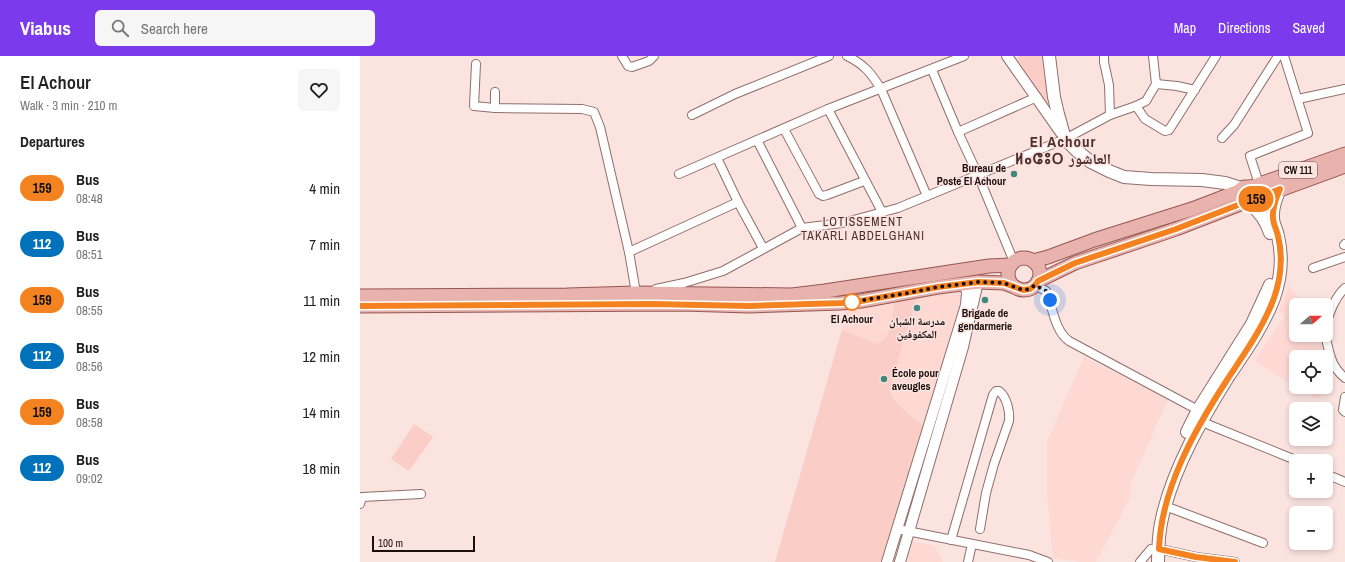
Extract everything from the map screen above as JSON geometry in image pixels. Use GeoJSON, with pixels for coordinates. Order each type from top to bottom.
{"type":"FeatureCollection","features":[{"type":"Feature","properties":{"kind":"main road"},"geometry":{"type":"LineString","coordinates":[[1049,56],[1054,97],[1065,139],[1076,150],[1092,162],[1124,177],[1202,180],[1224,183],[1248,194],[1266,221],[1270,231],[1272,242],[1272,278],[1270,288],[1252,324],[1198,410],[1164,484],[1155,511],[1152,530],[1158,562]]}},
{"type":"Feature","properties":{"kind":"main road","name":"CW 111"},"geometry":{"type":"LineString","coordinates":[[1033,261],[1094,240],[1248,194],[1345,154]]}},
{"type":"Feature","properties":{"kind":"main road"},"geometry":{"type":"LineString","coordinates":[[360,306],[652,304],[749,306],[861,301],[971,282],[1004,283],[1023,290],[1030,289],[1037,283],[1075,263],[1176,229],[1248,194],[1280,189],[1345,166]]}},
{"type":"Feature","properties":{"kind":"main road"},"geometry":{"type":"LineString","coordinates":[[1151,562],[1159,535],[1165,506],[1181,462],[1217,394],[1256,335],[1268,313],[1279,282],[1281,268],[1280,251],[1278,236],[1272,219],[1275,202],[1280,189]]}},
{"type":"Feature","properties":{"kind":"main road"},"geometry":{"type":"LineString","coordinates":[[360,296],[567,295],[636,292],[792,295],[988,266],[1013,264],[1021,259],[1033,261],[1039,271],[1037,283]]}},
{"type":"Feature","properties":{"kind":"main road"},"geometry":{"type":"LineString","coordinates":[[1013,264],[1009,279],[1017,288]]}},
{"type":"Feature","properties":{"kind":"street"},"geometry":{"type":"LineString","coordinates":[[622,56],[628,66],[632,67],[649,61],[654,56]]}},
{"type":"Feature","properties":{"kind":"street"},"geometry":{"type":"LineString","coordinates":[[692,115],[735,94],[829,56]]}},
{"type":"Feature","properties":{"kind":"street"},"geometry":{"type":"LineString","coordinates":[[848,56],[859,62],[872,74],[881,89],[927,196]]}},
{"type":"Feature","properties":{"kind":"street"},"geometry":{"type":"LineString","coordinates":[[679,174],[828,109],[932,70],[964,56]]}},
{"type":"Feature","properties":{"kind":"street"},"geometry":{"type":"LineString","coordinates":[[1008,56],[1065,139]]}},
{"type":"Feature","properties":{"kind":"street"},"geometry":{"type":"LineString","coordinates":[[1104,56],[1104,62],[1110,85],[1110,115]]}},
{"type":"Feature","properties":{"kind":"street"},"geometry":{"type":"LineString","coordinates":[[476,64],[474,106],[495,108],[582,109],[594,112],[600,127],[629,252],[636,292],[684,284],[710,276],[723,271],[802,228],[842,223],[898,208],[1065,139],[1110,115],[1146,101],[1156,84],[1153,56]]}},
{"type":"Feature","properties":{"kind":"street"},"geometry":{"type":"LineString","coordinates":[[1136,106],[1145,119],[1165,131],[1169,130],[1216,56]]}},
{"type":"Feature","properties":{"kind":"street"},"geometry":{"type":"LineString","coordinates":[[1222,138],[1234,125],[1278,56]]}},
{"type":"Feature","properties":{"kind":"street"},"geometry":{"type":"LineString","coordinates":[[1248,194],[1250,156],[1308,133],[1284,56]]}},
{"type":"Feature","properties":{"kind":"street"},"geometry":{"type":"LineString","coordinates":[[932,70],[978,175],[1013,264]]}},
{"type":"Feature","properties":{"kind":"street"},"geometry":{"type":"LineString","coordinates":[[1156,84],[1177,86],[1195,90]]}},
{"type":"Feature","properties":{"kind":"street"},"geometry":{"type":"LineString","coordinates":[[1298,99],[1345,89]]}},
{"type":"Feature","properties":{"kind":"street"},"geometry":{"type":"LineString","coordinates":[[495,92],[495,108]]}},
{"type":"Feature","properties":{"kind":"street"},"geometry":{"type":"LineString","coordinates":[[958,132],[1037,97]]}},
{"type":"Feature","properties":{"kind":"street"},"geometry":{"type":"LineString","coordinates":[[828,109],[864,181],[882,212]]}},
{"type":"Feature","properties":{"kind":"street"},"geometry":{"type":"LineString","coordinates":[[784,129],[819,194],[823,196],[827,195],[864,181]]}},
{"type":"Feature","properties":{"kind":"street"},"geometry":{"type":"LineString","coordinates":[[757,140],[802,228]]}},
{"type":"Feature","properties":{"kind":"street"},"geometry":{"type":"LineString","coordinates":[[717,158],[738,202],[763,248]]}},
{"type":"Feature","properties":{"kind":"street"},"geometry":{"type":"LineString","coordinates":[[629,252],[738,202]]}},
{"type":"Feature","properties":{"kind":"street"},"geometry":{"type":"LineString","coordinates":[[1313,268],[1345,257]]}},
{"type":"Feature","properties":{"kind":"street"},"geometry":{"type":"LineString","coordinates":[[887,562],[966,305],[967,293],[971,282]]}},
{"type":"Feature","properties":{"kind":"street"},"geometry":{"type":"LineString","coordinates":[[900,562],[963,347],[971,282]]}},
{"type":"Feature","properties":{"kind":"street"},"geometry":{"type":"LineString","coordinates":[[1037,283],[1046,291],[1050,300],[1055,321],[1063,335],[1069,341],[1198,410]]}},
{"type":"Feature","properties":{"kind":"street"},"geometry":{"type":"LineString","coordinates":[[1333,306],[1340,292],[1345,288]]}},
{"type":"Feature","properties":{"kind":"street"},"geometry":{"type":"LineString","coordinates":[[1327,342],[1333,363],[1337,371],[1345,378]]}},
{"type":"Feature","properties":{"kind":"street"},"geometry":{"type":"LineString","coordinates":[[952,540],[993,395],[996,391],[999,391],[1005,397],[1010,416],[986,493],[980,530]]}},
{"type":"Feature","properties":{"kind":"street"},"geometry":{"type":"LineString","coordinates":[[1345,397],[1343,410],[1345,412]]}},
{"type":"Feature","properties":{"kind":"street"},"geometry":{"type":"LineString","coordinates":[[1202,422],[1289,457]]}},
{"type":"Feature","properties":{"kind":"street"},"geometry":{"type":"LineString","coordinates":[[1333,477],[1345,482]]}},
{"type":"Feature","properties":{"kind":"street"},"geometry":{"type":"LineString","coordinates":[[360,504],[362,496],[421,494]]}},
{"type":"Feature","properties":{"kind":"street"},"geometry":{"type":"LineString","coordinates":[[1165,506],[1263,544]]}},
{"type":"Feature","properties":{"kind":"street"},"geometry":{"type":"LineString","coordinates":[[897,528],[972,544],[1028,559],[1048,562]]}},
{"type":"Feature","properties":{"kind":"street"},"geometry":{"type":"LineString","coordinates":[[968,562],[972,544]]}},
{"type":"Feature","properties":{"kind":"street"},"geometry":{"type":"LineString","coordinates":[[1140,562],[1155,549],[1196,557],[1235,562]]}},
{"type":"Feature","properties":{"kind":"shaded area"},"geometry":{"type":"Polygon","coordinates":[[[1020,56],[1044,56],[1048,105],[1016,62],[1020,56]]]}},
{"type":"Feature","properties":{"kind":"shaded area"},"geometry":{"type":"Polygon","coordinates":[[[1289,286],[1298,298],[1289,298],[1289,342],[1321,342],[1323,350],[1289,350],[1289,383],[1255,361],[1284,316],[1279,311],[1289,286]]]}},
{"type":"Feature","properties":{"kind":"shaded area","name":"École pour aveugles"},"geometry":{"type":"Polygon","coordinates":[[[960,290],[964,299],[886,562],[775,562],[842,330],[846,309],[873,307],[895,300],[960,290]]]}},
{"type":"Feature","properties":{"kind":"shaded area","name":"École pour aveugles"},"geometry":{"type":"Polygon","coordinates":[[[917,296],[889,391],[900,406],[926,428],[886,562],[775,562],[842,330],[877,344],[882,342],[891,326],[895,300],[917,296]]]}},
{"type":"Feature","properties":{"kind":"shaded area"},"geometry":{"type":"Polygon","coordinates":[[[1084,357],[1168,399],[1132,480],[1129,499],[1096,562],[1082,562],[1053,558],[1047,492],[1047,442],[1084,357]]]}},
{"type":"Feature","properties":{"kind":"shaded area"},"geometry":{"type":"Polygon","coordinates":[[[1308,394],[1322,394],[1318,400],[1308,394]]]}},
{"type":"Feature","properties":{"kind":"shaded area"},"geometry":{"type":"Polygon","coordinates":[[[414,424],[433,437],[409,471],[391,459],[414,424]]]}},
{"type":"Feature","properties":{"kind":"shaded area"},"geometry":{"type":"Polygon","coordinates":[[[912,541],[935,546],[943,562],[907,562],[912,541]]]}},
{"type":"Feature","properties":{"kind":"bus line","name":"159"},"geometry":{"type":"LineString","coordinates":[[360,306],[683,304],[749,306],[861,301],[938,287],[978,282],[1004,283],[1023,290],[1030,289],[1038,281],[1075,263],[1176,229],[1243,203],[1250,204],[1255,199],[1280,189],[1275,202],[1272,219],[1278,236],[1280,251],[1281,268],[1279,282],[1268,313],[1256,335],[1217,394],[1181,462],[1170,490],[1159,535],[1159,549],[1196,557],[1235,562]]}},
{"type":"Feature","properties":{"kind":"place","name":"Bureau de Poste El Achour"},"geometry":{"type":"Point","coordinates":[1014,174]}},
{"type":"Feature","properties":{"kind":"place","name":"Brigade de gendarmerie"},"geometry":{"type":"Point","coordinates":[985,300]}},
{"type":"Feature","properties":{"kind":"place","name":"El Achour"},"geometry":{"type":"Point","coordinates":[852,302]}},
{"type":"Feature","properties":{"kind":"place","name":"مدرسة الشبان المكفوفين"},"geometry":{"type":"Point","coordinates":[917,308]}},
{"type":"Feature","properties":{"kind":"place","name":"École pour aveugles"},"geometry":{"type":"Point","coordinates":[884,379]}},
{"type":"Feature","properties":{"kind":"district","name":"El Achour ⵍⴰⵛⵓⵔ العاشور"},"geometry":{"type":"Point","coordinates":[1063,150]}},
{"type":"Feature","properties":{"kind":"district","name":"LOTISSEMENT TAKARLI ABDELGHANI"},"geometry":{"type":"Point","coordinates":[863,229]}},
{"type":"Feature","properties":{"kind":"route"},"geometry":{"type":"LineString","coordinates":[[852,302],[938,287],[978,282],[1004,283],[1023,290],[1030,289],[1035,285],[1046,291],[1050,300]]}}]}
